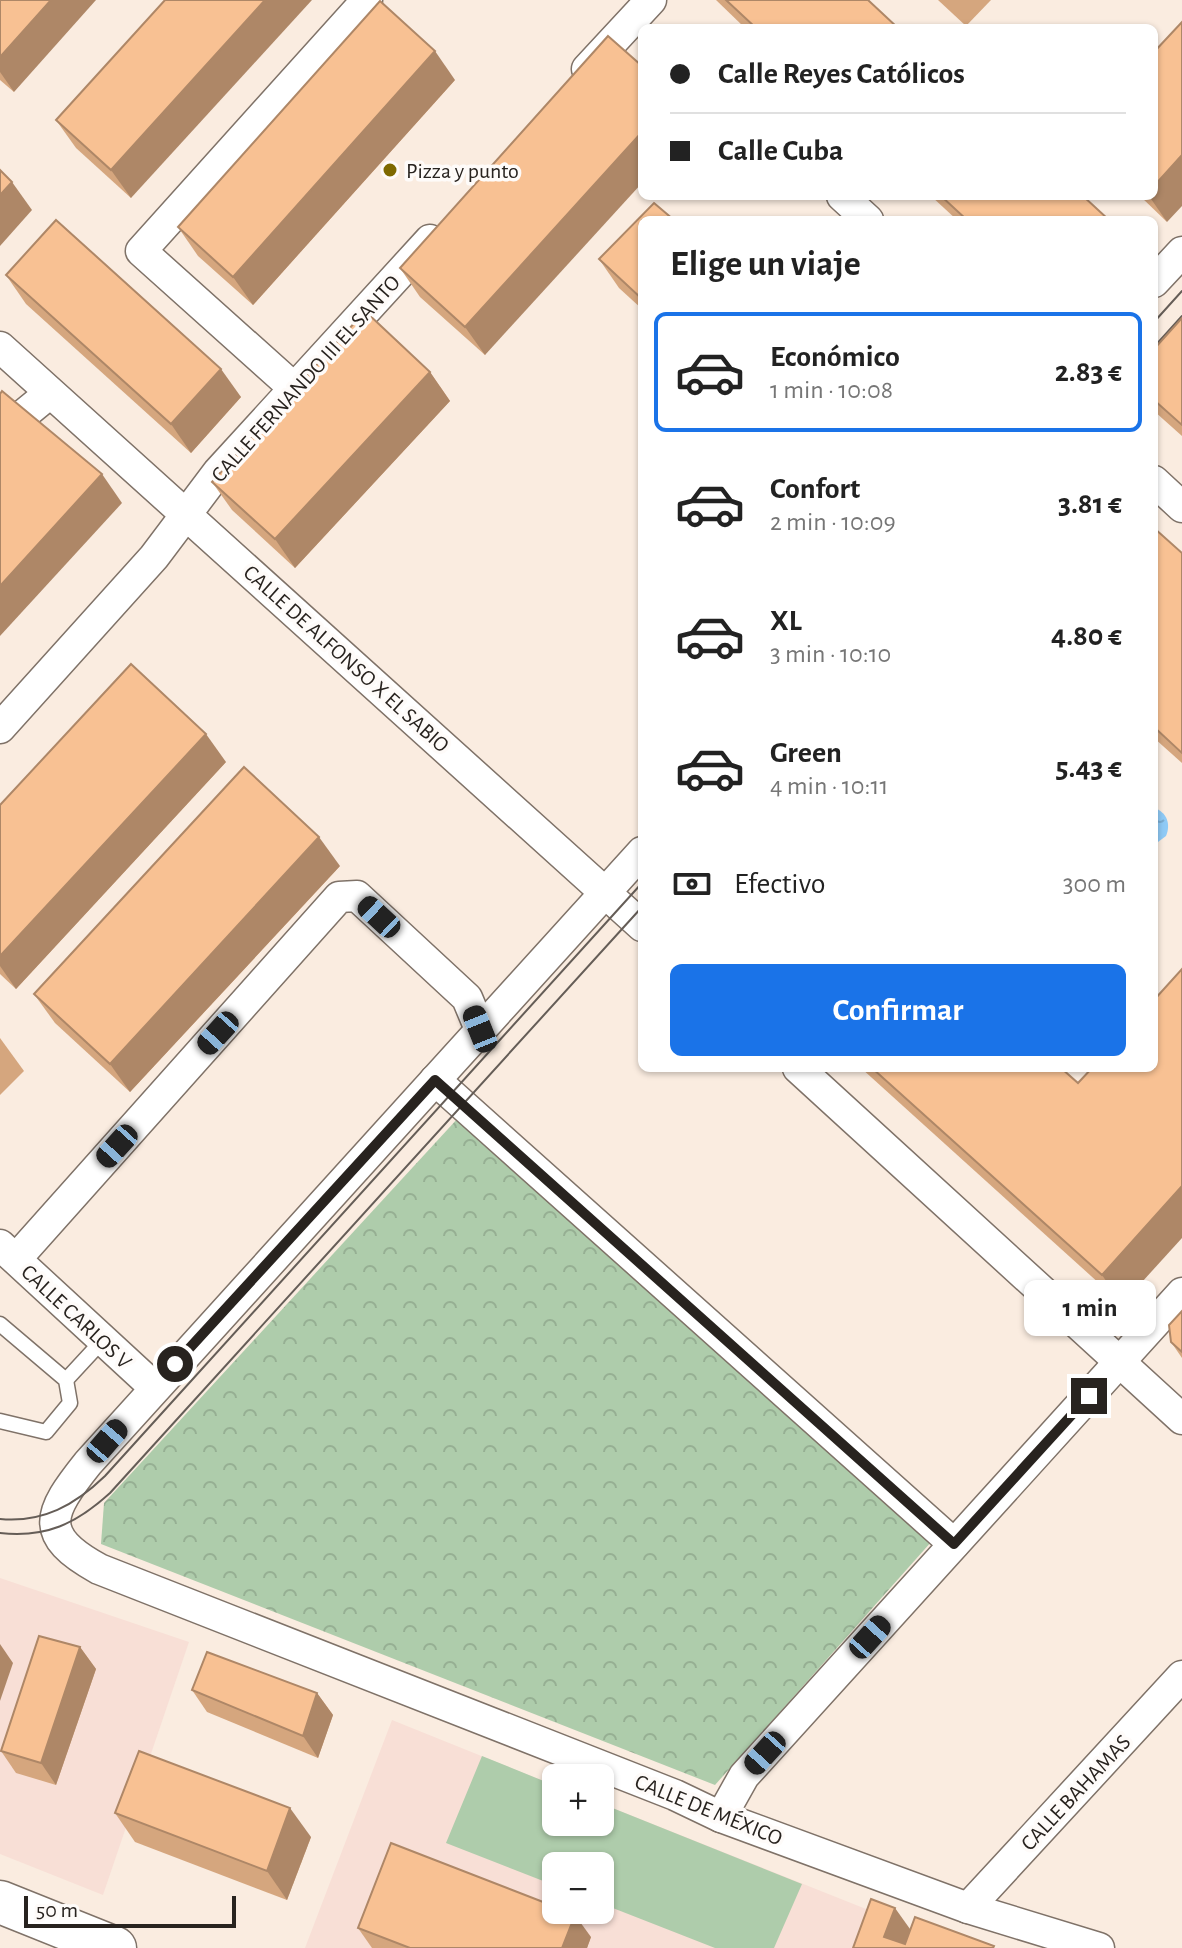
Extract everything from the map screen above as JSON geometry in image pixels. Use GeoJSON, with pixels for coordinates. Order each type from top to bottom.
{"type":"FeatureCollection","features":[{"type":"Feature","properties":{"kind":"street"},"geometry":{"type":"LineString","coordinates":[[295,389],[141,251],[367,0]]}},
{"type":"Feature","properties":{"kind":"street"},"geometry":{"type":"LineString","coordinates":[[571,86],[644,10]]}},
{"type":"Feature","properties":{"kind":"street"},"geometry":{"type":"LineString","coordinates":[[846,200],[864,216]]}},
{"type":"Feature","properties":{"kind":"street","name":"CALLE FERNANDO III EL SANTO"},"geometry":{"type":"LineString","coordinates":[[0,728],[154,557],[218,472],[454,214]]}},
{"type":"Feature","properties":{"kind":"street"},"geometry":{"type":"LineString","coordinates":[[1158,278],[1182,252]]}},
{"type":"Feature","properties":{"kind":"street","name":"CALLE DE ALFONSO X EL SABIO"},"geometry":{"type":"LineString","coordinates":[[0,347],[187,512],[638,922]]}},
{"type":"Feature","properties":{"kind":"street"},"geometry":{"type":"LineString","coordinates":[[0,434],[50,393]]}},
{"type":"Feature","properties":{"kind":"street"},"geometry":{"type":"LineString","coordinates":[[1158,485],[1182,507]]}},
{"type":"Feature","properties":{"kind":"street","name":"CALLE DE MÉXICO"},"geometry":{"type":"LineString","coordinates":[[638,856],[154,1387],[66,1490],[56,1513],[61,1544],[69,1553],[99,1569],[675,1795],[721,1817],[968,1908],[1099,1948]]}},
{"type":"Feature","properties":{"kind":"street"},"geometry":{"type":"LineString","coordinates":[[8,1252],[339,897],[357,896],[467,998],[480,1029]]}},
{"type":"Feature","properties":{"kind":"street"},"geometry":{"type":"LineString","coordinates":[[802,1072],[1182,1419]]}},
{"type":"Feature","properties":{"kind":"street"},"geometry":{"type":"LineString","coordinates":[[435,1080],[954,1544]]}},
{"type":"Feature","properties":{"kind":"street","name":"CALLE CARLOS V"},"geometry":{"type":"LineString","coordinates":[[8,1252],[154,1387]]}},
{"type":"Feature","properties":{"kind":"street"},"geometry":{"type":"LineString","coordinates":[[721,1817],[744,1776],[1182,1293]]}},
{"type":"Feature","properties":{"kind":"street","name":"CALLE BAHAMAS"},"geometry":{"type":"LineString","coordinates":[[968,1908],[1182,1676]]}},
{"type":"Feature","properties":{"kind":"street"},"geometry":{"type":"LineString","coordinates":[[0,1902],[56,1931],[115,1948]]}},
{"type":"Feature","properties":{"kind":"lane"},"geometry":{"type":"LineString","coordinates":[[0,1324],[66,1380],[70,1403],[46,1432],[0,1421]]}},
{"type":"Feature","properties":{"kind":"lane"},"geometry":{"type":"LineString","coordinates":[[66,1380],[103,1340]]}},
{"type":"Feature","properties":{"kind":"shaded area"},"geometry":{"type":"Polygon","coordinates":[[[0,1578],[189,1642],[103,1895],[0,1854],[0,1578]]]}},
{"type":"Feature","properties":{"kind":"shaded area"},"geometry":{"type":"Polygon","coordinates":[[[392,1720],[542,1780],[542,1836],[614,1836],[614,1809],[876,1913],[863,1948],[305,1948],[392,1720]]]}},
{"type":"Feature","properties":{"kind":"green space"},"geometry":{"type":"Polygon","coordinates":[[[459,1117],[940,1532],[715,1785],[101,1544],[104,1503],[459,1117]]]}},
{"type":"Feature","properties":{"kind":"green space"},"geometry":{"type":"Polygon","coordinates":[[[482,1756],[542,1780],[542,1836],[614,1836],[614,1809],[802,1884],[774,1948],[715,1948],[614,1908],[614,1852],[542,1852],[542,1881],[446,1843],[482,1756]]]}},
{"type":"Feature","properties":{"kind":"water"},"geometry":{"type":"Polygon","coordinates":[[[1158,810],[1167,819],[1166,836],[1158,842],[1158,810]]]}},
{"type":"Feature","properties":{"kind":"building"},"geometry":{"type":"Polygon","coordinates":[[[0,0],[51,0],[0,57],[0,0]]]}},
{"type":"Feature","properties":{"kind":"building"},"geometry":{"type":"Polygon","coordinates":[[[165,0],[265,0],[111,170],[56,120],[165,0]]]}},
{"type":"Feature","properties":{"kind":"building"},"geometry":{"type":"Polygon","coordinates":[[[726,0],[868,0],[894,24],[752,24],[726,0]]]}},
{"type":"Feature","properties":{"kind":"building"},"geometry":{"type":"Polygon","coordinates":[[[380,1],[435,51],[233,277],[178,227],[380,1]]]}},
{"type":"Feature","properties":{"kind":"building"},"geometry":{"type":"Polygon","coordinates":[[[1182,22],[1182,155],[1158,182],[1158,48],[1182,22]]]}},
{"type":"Feature","properties":{"kind":"building"},"geometry":{"type":"Polygon","coordinates":[[[608,36],[638,62],[638,136],[465,327],[400,268],[608,36]]]}},
{"type":"Feature","properties":{"kind":"building"},"geometry":{"type":"Polygon","coordinates":[[[0,170],[12,182],[0,195],[0,170]]]}},
{"type":"Feature","properties":{"kind":"building"},"geometry":{"type":"Polygon","coordinates":[[[945,200],[1087,200],[1105,216],[963,216],[945,200]]]}},
{"type":"Feature","properties":{"kind":"building"},"geometry":{"type":"Polygon","coordinates":[[[654,203],[669,216],[641,216],[654,203]]]}},
{"type":"Feature","properties":{"kind":"building"},"geometry":{"type":"Polygon","coordinates":[[[638,219],[638,295],[599,259],[638,219]]]}},
{"type":"Feature","properties":{"kind":"building"},"geometry":{"type":"Polygon","coordinates":[[[56,220],[221,369],[171,424],[6,275],[56,220]]]}},
{"type":"Feature","properties":{"kind":"building"},"geometry":{"type":"Polygon","coordinates":[[[365,311],[430,372],[275,539],[212,482],[365,311]]]}},
{"type":"Feature","properties":{"kind":"building"},"geometry":{"type":"Polygon","coordinates":[[[1182,318],[1182,425],[1158,404],[1158,345],[1182,318]]]}},
{"type":"Feature","properties":{"kind":"building"},"geometry":{"type":"Polygon","coordinates":[[[2,391],[102,474],[0,586],[0,394],[2,391]]]}},
{"type":"Feature","properties":{"kind":"building"},"geometry":{"type":"Polygon","coordinates":[[[1158,532],[1182,553],[1182,753],[1158,731],[1158,532]]]}},
{"type":"Feature","properties":{"kind":"building"},"geometry":{"type":"Polygon","coordinates":[[[131,664],[206,734],[0,956],[0,805],[131,664]]]}},
{"type":"Feature","properties":{"kind":"building"},"geometry":{"type":"Polygon","coordinates":[[[244,767],[319,837],[110,1064],[34,994],[244,767]]]}},
{"type":"Feature","properties":{"kind":"building"},"geometry":{"type":"Polygon","coordinates":[[[1182,969],[1182,1186],[1102,1275],[876,1072],[1066,1072],[1078,1083],[1088,1072],[1158,1072],[1158,996],[1182,969]]]}},
{"type":"Feature","properties":{"kind":"building"},"geometry":{"type":"Polygon","coordinates":[[[1182,1311],[1182,1352],[1171,1342],[1169,1325],[1182,1311]]]}},
{"type":"Feature","properties":{"kind":"building"},"geometry":{"type":"Polygon","coordinates":[[[39,1636],[80,1647],[41,1763],[1,1751],[39,1636]]]}},
{"type":"Feature","properties":{"kind":"building"},"geometry":{"type":"Polygon","coordinates":[[[207,1652],[317,1693],[303,1736],[192,1690],[207,1652]]]}},
{"type":"Feature","properties":{"kind":"building"},"geometry":{"type":"Polygon","coordinates":[[[139,1751],[290,1808],[267,1871],[115,1813],[139,1751]]]}},
{"type":"Feature","properties":{"kind":"building"},"geometry":{"type":"Polygon","coordinates":[[[391,1843],[542,1902],[542,1924],[571,1924],[562,1948],[410,1948],[358,1928],[391,1843]]]}},
{"type":"Feature","properties":{"kind":"building"},"geometry":{"type":"Polygon","coordinates":[[[871,1899],[895,1908],[884,1937],[905,1944],[915,1917],[994,1946],[853,1948],[871,1899]]]}},
{"type":"Feature","properties":{"kind":"tram line"},"geometry":{"type":"LineString","coordinates":[[1158,318],[1182,291]]}},
{"type":"Feature","properties":{"kind":"tram line"},"geometry":{"type":"LineString","coordinates":[[1158,343],[1182,316]]}},
{"type":"Feature","properties":{"kind":"tram line"},"geometry":{"type":"LineString","coordinates":[[0,1519],[30,1518],[57,1510],[82,1496],[105,1476],[638,887]]}},
{"type":"Feature","properties":{"kind":"tram line"},"geometry":{"type":"LineString","coordinates":[[0,1533],[32,1533],[60,1526],[85,1513],[110,1493],[638,911]]}},
{"type":"Feature","properties":{"kind":"place","name":"Pizza y punto"},"geometry":{"type":"Point","coordinates":[390,170]}},
{"type":"Feature","properties":{"kind":"route"},"geometry":{"type":"LineString","coordinates":[[175,1364],[435,1080],[927,1516],[954,1544],[1089,1396]]}}]}
